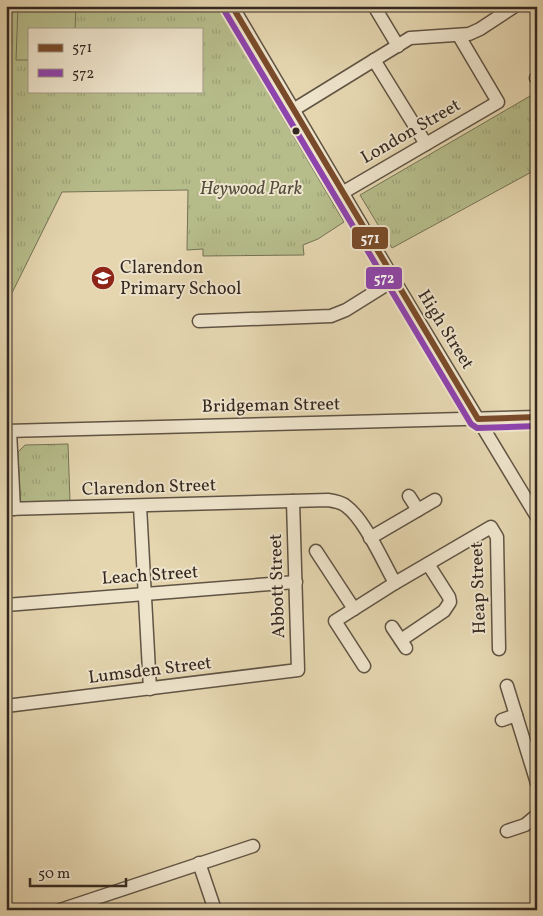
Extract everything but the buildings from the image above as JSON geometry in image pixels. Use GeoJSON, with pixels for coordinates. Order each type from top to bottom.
{"type":"FeatureCollection","features":[{"type":"Feature","properties":{"kind":"street","name":"High Street"},"geometry":{"type":"LineString","coordinates":[[232,6],[537,517]]}},
{"type":"Feature","properties":{"kind":"street"},"geometry":{"type":"LineString","coordinates":[[374,6],[398,46]]}},
{"type":"Feature","properties":{"kind":"street"},"geometry":{"type":"LineString","coordinates":[[293,110],[410,38],[459,36],[480,29],[515,6]]}},
{"type":"Feature","properties":{"kind":"street","name":"London Street"},"geometry":{"type":"LineString","coordinates":[[342,193],[498,102],[459,36]]}},
{"type":"Feature","properties":{"kind":"street"},"geometry":{"type":"LineString","coordinates":[[374,60],[426,144]]}},
{"type":"Feature","properties":{"kind":"street"},"geometry":{"type":"LineString","coordinates":[[199,321],[331,316],[346,310],[394,280]]}},
{"type":"Feature","properties":{"kind":"street","name":"Bridgeman Street"},"geometry":{"type":"LineString","coordinates":[[8,431],[537,417]]}},
{"type":"Feature","properties":{"kind":"street"},"geometry":{"type":"LineString","coordinates":[[8,431],[10,509]]}},
{"type":"Feature","properties":{"kind":"street"},"geometry":{"type":"LineString","coordinates":[[409,496],[418,510]]}},
{"type":"Feature","properties":{"kind":"street","name":"Clarendon Street"},"geometry":{"type":"LineString","coordinates":[[10,509],[328,500],[339,502],[358,518],[395,583]]}},
{"type":"Feature","properties":{"kind":"street"},"geometry":{"type":"LineString","coordinates":[[370,538],[436,500]]}},
{"type":"Feature","properties":{"kind":"street","name":"Abbott Street"},"geometry":{"type":"LineString","coordinates":[[293,501],[298,670]]}},
{"type":"Feature","properties":{"kind":"street"},"geometry":{"type":"LineString","coordinates":[[140,506],[150,688]]}},
{"type":"Feature","properties":{"kind":"street","name":"Heap Street"},"geometry":{"type":"LineString","coordinates":[[428,564],[491,527],[497,537],[498,649]]}},
{"type":"Feature","properties":{"kind":"street"},"geometry":{"type":"LineString","coordinates":[[317,560],[354,608]]}},
{"type":"Feature","properties":{"kind":"street"},"geometry":{"type":"LineString","coordinates":[[364,666],[335,621],[428,564],[449,597],[450,602],[444,612],[403,644],[392,627]]}},
{"type":"Feature","properties":{"kind":"street","name":"Leach Street"},"geometry":{"type":"LineString","coordinates":[[6,605],[296,582]]}},
{"type":"Feature","properties":{"kind":"street","name":"Lumsden Street"},"geometry":{"type":"LineString","coordinates":[[6,706],[298,670]]}},
{"type":"Feature","properties":{"kind":"street"},"geometry":{"type":"LineString","coordinates":[[507,686],[537,783]]}},
{"type":"Feature","properties":{"kind":"street"},"geometry":{"type":"LineString","coordinates":[[502,720],[516,715]]}},
{"type":"Feature","properties":{"kind":"street"},"geometry":{"type":"LineString","coordinates":[[507,831],[525,825],[537,815]]}},
{"type":"Feature","properties":{"kind":"street"},"geometry":{"type":"LineString","coordinates":[[60,910],[253,846]]}},
{"type":"Feature","properties":{"kind":"street"},"geometry":{"type":"LineString","coordinates":[[199,863],[215,910]]}},
{"type":"Feature","properties":{"kind":"green space","name":"Heywood Park"},"geometry":{"type":"Polygon","coordinates":[[[6,6],[217,6],[344,222],[318,239],[303,245],[304,255],[203,256],[203,249],[187,250],[188,190],[62,192],[6,305],[6,6]]]}},
{"type":"Feature","properties":{"kind":"green space"},"geometry":{"type":"Polygon","coordinates":[[[6,6],[11,6],[12,44],[6,45],[6,6]]]}},
{"type":"Feature","properties":{"kind":"green space"},"geometry":{"type":"Polygon","coordinates":[[[18,6],[76,6],[75,28],[28,28],[28,60],[16,60],[18,6]]]}},
{"type":"Feature","properties":{"kind":"green space"},"geometry":{"type":"Polygon","coordinates":[[[537,92],[537,169],[392,248],[360,195],[537,92]]]}},
{"type":"Feature","properties":{"kind":"green space"},"geometry":{"type":"Polygon","coordinates":[[[68,444],[70,501],[20,502],[18,452],[25,445],[68,444]]]}},
{"type":"Feature","properties":{"kind":"transit line","name":"571"},"geometry":{"type":"LineString","coordinates":[[232,6],[478,419],[537,417]]}},
{"type":"Feature","properties":{"kind":"transit line","name":"572"},"geometry":{"type":"LineString","coordinates":[[224,10],[471,424],[477,428],[537,426]]}},
{"type":"Feature","properties":{"kind":"place","name":"Clarendon Primary School"},"geometry":{"type":"Point","coordinates":[103,278]}}]}
